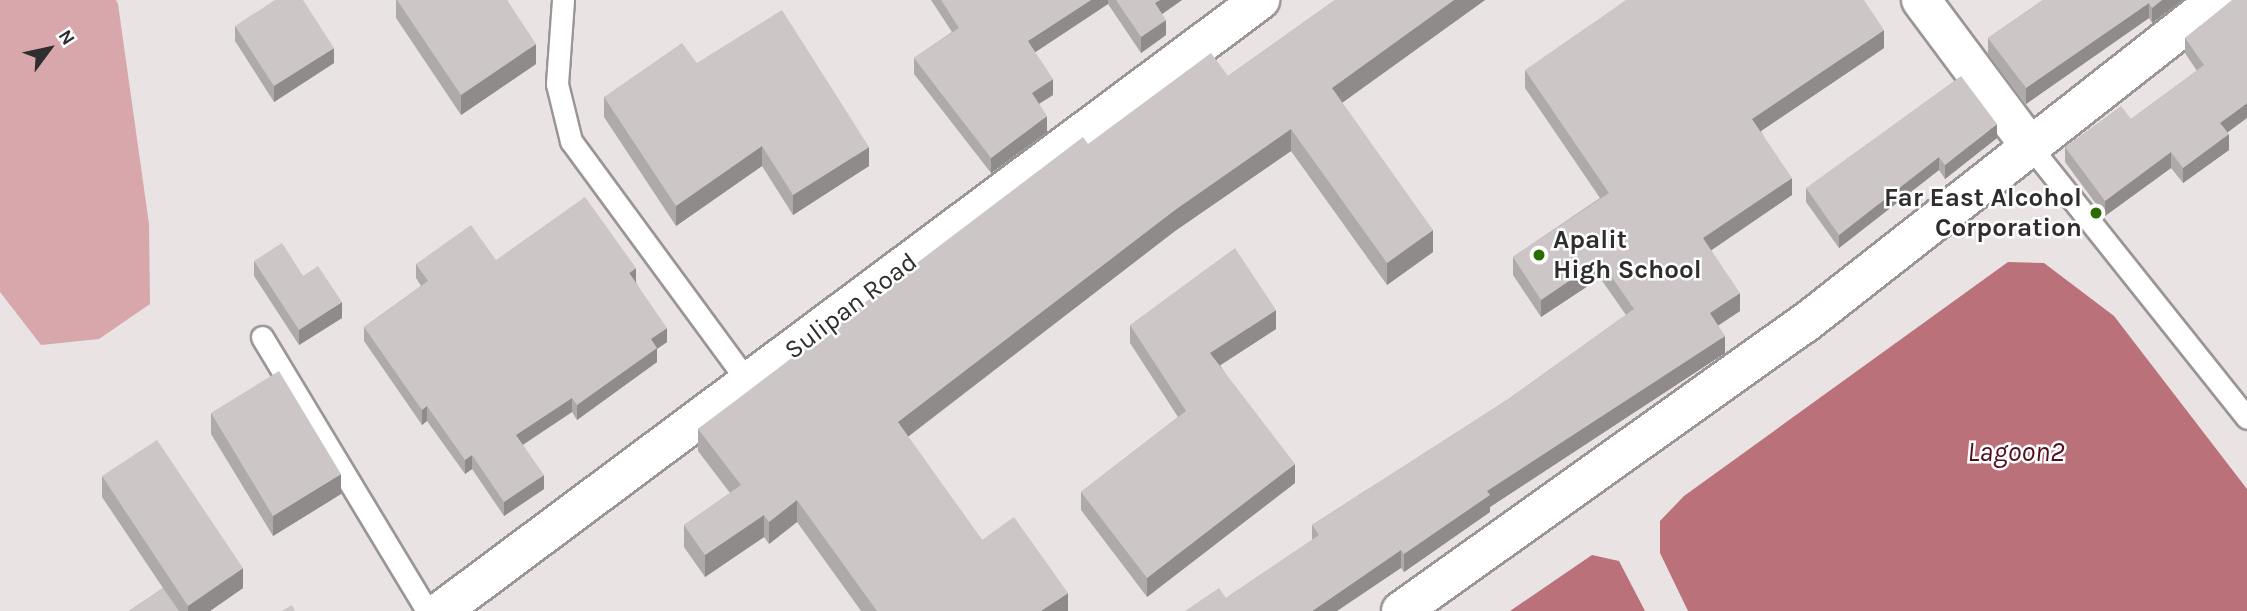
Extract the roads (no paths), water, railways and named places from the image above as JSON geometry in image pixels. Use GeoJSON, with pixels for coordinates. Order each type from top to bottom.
{"type":"FeatureCollection","features":[{"type":"Feature","properties":{"kind":"street","name":"Sulipan Road"},"geometry":{"type":"LineString","coordinates":[[441,611],[1260,0]]}},
{"type":"Feature","properties":{"kind":"street"},"geometry":{"type":"LineString","coordinates":[[1921,0],[2029,145]]}},
{"type":"Feature","properties":{"kind":"street"},"geometry":{"type":"LineString","coordinates":[[1401,611],[1793,332],[2217,0]]}},
{"type":"Feature","properties":{"kind":"lane"},"geometry":{"type":"LineString","coordinates":[[563,0],[557,84],[571,141],[748,382]]}},
{"type":"Feature","properties":{"kind":"lane"},"geometry":{"type":"LineString","coordinates":[[2029,145],[2247,418]]}},
{"type":"Feature","properties":{"kind":"lane"},"geometry":{"type":"LineString","coordinates":[[262,337],[427,611]]}},
{"type":"Feature","properties":{"kind":"water","name":"Lagoon2"},"geometry":{"type":"Polygon","coordinates":[[[2008,262],[2044,263],[2114,316],[2247,489],[2247,611],[1688,611],[1660,553],[1660,521],[1684,496],[2008,262]]]}},
{"type":"Feature","properties":{"kind":"water"},"geometry":{"type":"Polygon","coordinates":[[[1592,555],[1619,561],[1645,611],[1510,611],[1592,555]]]}},
{"type":"Feature","properties":{"kind":"place","name":"Far East Alcohol Corporation"},"geometry":{"type":"Point","coordinates":[2096,213]}},
{"type":"Feature","properties":{"kind":"place","name":"Apalit High School"},"geometry":{"type":"Point","coordinates":[1539,255]}}]}
